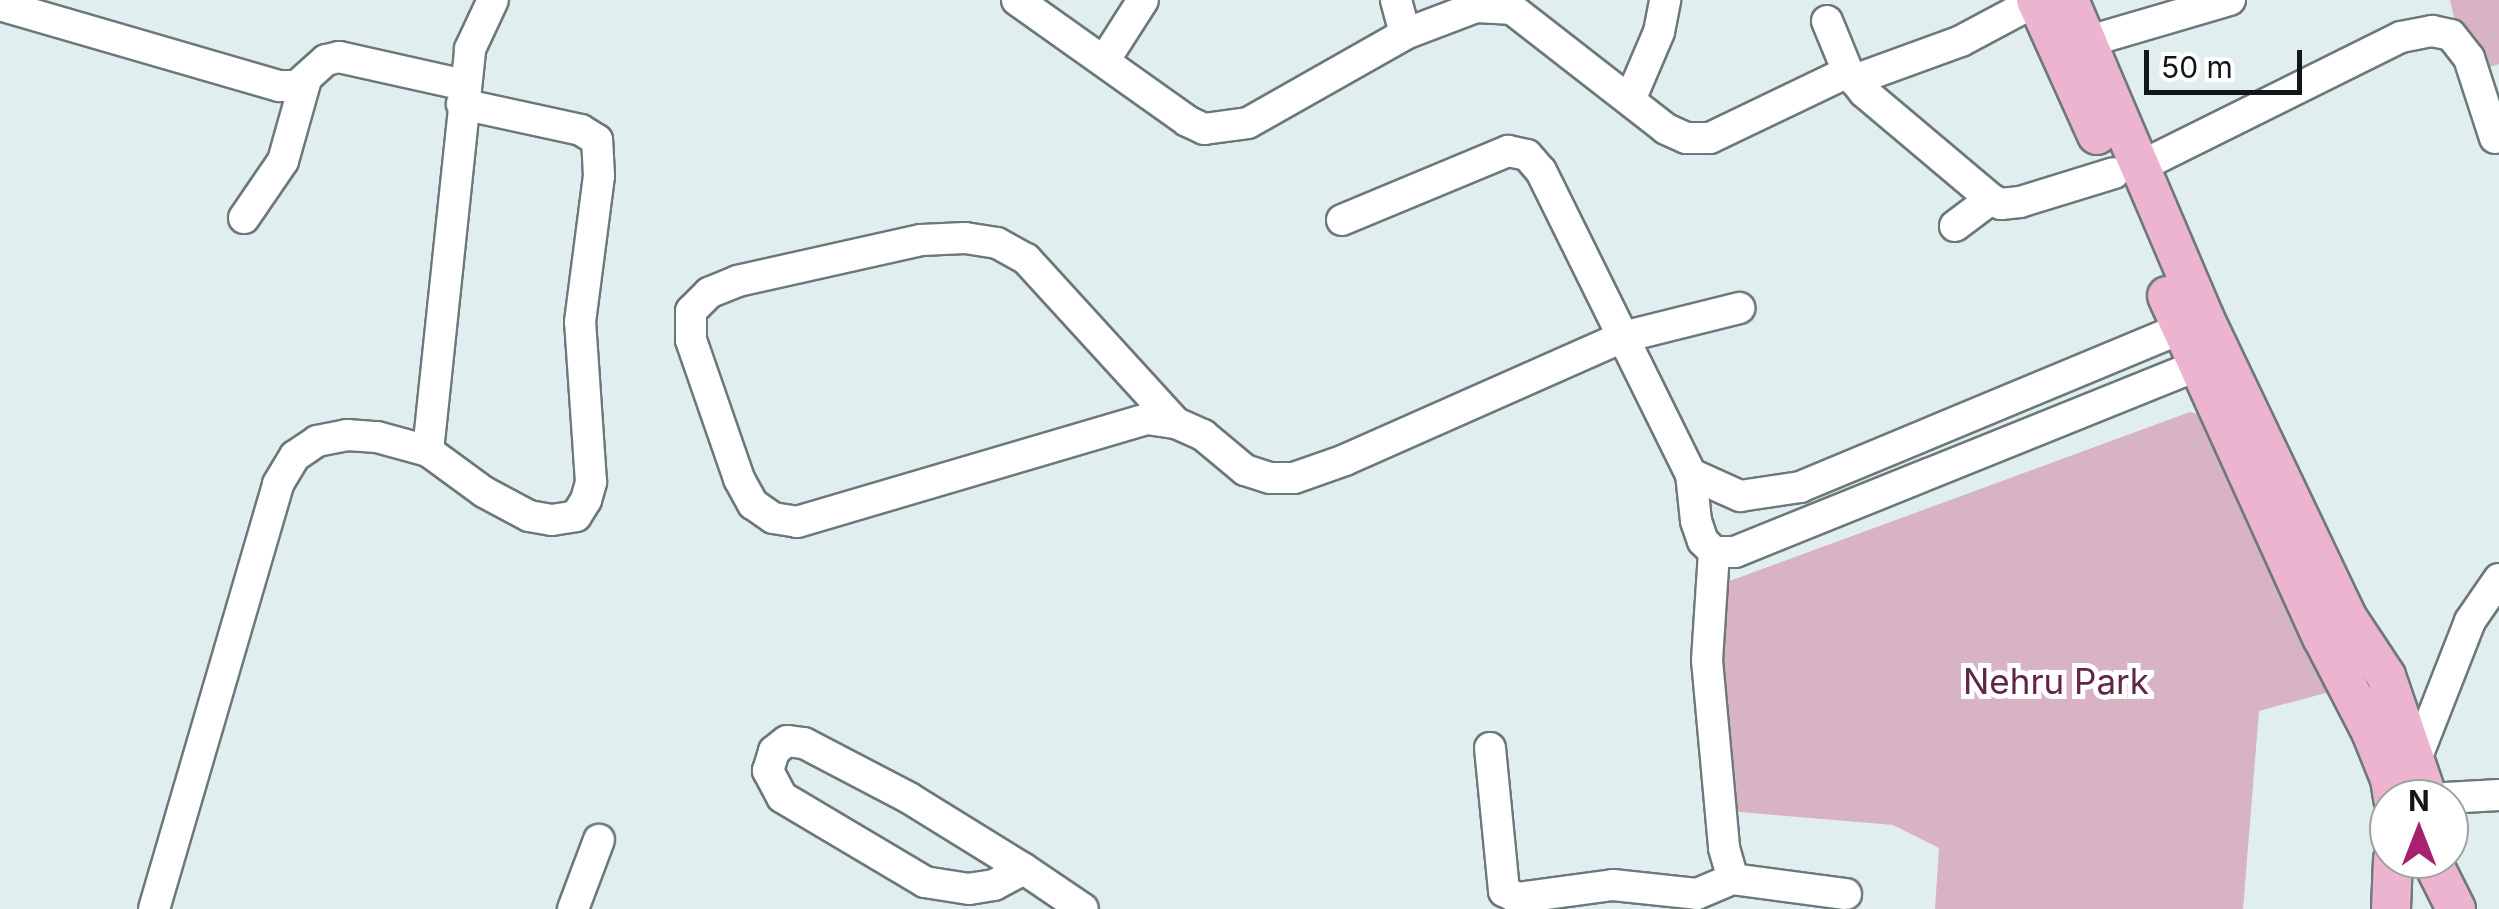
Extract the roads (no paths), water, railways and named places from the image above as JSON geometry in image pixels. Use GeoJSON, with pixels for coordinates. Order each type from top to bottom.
{"type":"FeatureCollection","features":[{"type":"Feature","properties":{"kind":"main road"},"geometry":{"type":"LineString","coordinates":[[2036,0],[2127,170],[2211,360],[2347,617],[2386,676],[2422,779]]}},
{"type":"Feature","properties":{"kind":"main road"},"geometry":{"type":"LineString","coordinates":[[2069,0],[2127,170]]}},
{"type":"Feature","properties":{"kind":"main road"},"geometry":{"type":"LineString","coordinates":[[2211,360],[2322,637],[2371,732],[2390,779]]}},
{"type":"Feature","properties":{"kind":"main road"},"geometry":{"type":"LineString","coordinates":[[2391,909],[2392,879]]}},
{"type":"Feature","properties":{"kind":"main road"},"geometry":{"type":"LineString","coordinates":[[2441,879],[2456,909]]}},
{"type":"Feature","properties":{"kind":"street"},"geometry":{"type":"LineString","coordinates":[[428,451],[463,94],[470,49],[493,0]]}},
{"type":"Feature","properties":{"kind":"street"},"geometry":{"type":"LineString","coordinates":[[1017,0],[1187,121],[1204,129],[1228,129],[1248,123],[1405,34],[1476,7],[1512,9],[1666,129],[1686,138],[1710,138],[1851,76],[1961,41],[2036,0]]}},
{"type":"Feature","properties":{"kind":"street"},"geometry":{"type":"LineString","coordinates":[[1104,62],[1143,0]]}},
{"type":"Feature","properties":{"kind":"street"},"geometry":{"type":"LineString","coordinates":[[1396,0],[1405,34]]}},
{"type":"Feature","properties":{"kind":"street"},"geometry":{"type":"LineString","coordinates":[[1630,100],[1660,32],[1665,0]]}},
{"type":"Feature","properties":{"kind":"street"},"geometry":{"type":"LineString","coordinates":[[2086,42],[2230,0]]}},
{"type":"Feature","properties":{"kind":"street"},"geometry":{"type":"LineString","coordinates":[[0,5],[269,84],[297,86],[326,60],[339,57],[581,130],[597,140],[599,176],[580,322],[591,482],[586,500],[576,516],[552,520],[530,516],[484,492],[428,451],[377,437],[347,435],[317,441],[294,456],[278,484],[154,909]]}},
{"type":"Feature","properties":{"kind":"street"},"geometry":{"type":"LineString","coordinates":[[1827,21],[1851,76],[1990,199],[2001,204],[2020,202],[2127,170],[2401,37],[2432,31],[2451,35],[2469,58],[2495,138]]}},
{"type":"Feature","properties":{"kind":"street"},"geometry":{"type":"LineString","coordinates":[[244,218],[283,160],[306,79]]}},
{"type":"Feature","properties":{"kind":"street"},"geometry":{"type":"LineString","coordinates":[[1342,220],[1508,151],[1527,155],[1542,171],[1691,474],[1696,521],[1703,542],[1714,552],[1735,552],[2211,360]]}},
{"type":"Feature","properties":{"kind":"street"},"geometry":{"type":"LineString","coordinates":[[1955,226],[1990,199]]}},
{"type":"Feature","properties":{"kind":"street"},"geometry":{"type":"LineString","coordinates":[[1176,423],[1026,260],[997,243],[965,238],[920,240],[738,281],[708,293],[691,311],[691,340],[739,479],[753,504],[773,518],[797,522],[1100,429],[1148,419],[1176,423],[1204,435],[1245,470],[1270,478],[1294,478],[1345,460],[1623,337],[1739,308]]}},
{"type":"Feature","properties":{"kind":"street"},"geometry":{"type":"LineString","coordinates":[[1691,474],[1740,496],[1800,488],[2193,324]]}},
{"type":"Feature","properties":{"kind":"street"},"geometry":{"type":"LineString","coordinates":[[1714,552],[1707,660],[1724,848],[1733,879]]}},
{"type":"Feature","properties":{"kind":"street"},"geometry":{"type":"LineString","coordinates":[[2416,758],[2470,620],[2499,579]]}},
{"type":"Feature","properties":{"kind":"street"},"geometry":{"type":"LineString","coordinates":[[1024,869],[994,885],[969,889],[926,882],[782,798],[772,786],[768,771],[774,751],[786,742],[804,743],[909,798],[1024,869],[1083,909]]}},
{"type":"Feature","properties":{"kind":"street"},"geometry":{"type":"LineString","coordinates":[[1490,748],[1504,891],[1517,898],[1613,886],[1698,894],[1733,879],[1846,894]]}},
{"type":"Feature","properties":{"kind":"street"},"geometry":{"type":"LineString","coordinates":[[2469,797],[2499,795]]}},
{"type":"Feature","properties":{"kind":"street"},"geometry":{"type":"LineString","coordinates":[[573,909],[599,840]]}},
{"type":"Feature","properties":{"kind":"park label","name":"Nehru Park"},"geometry":{"type":"Point","coordinates":[2056,681]}}]}
